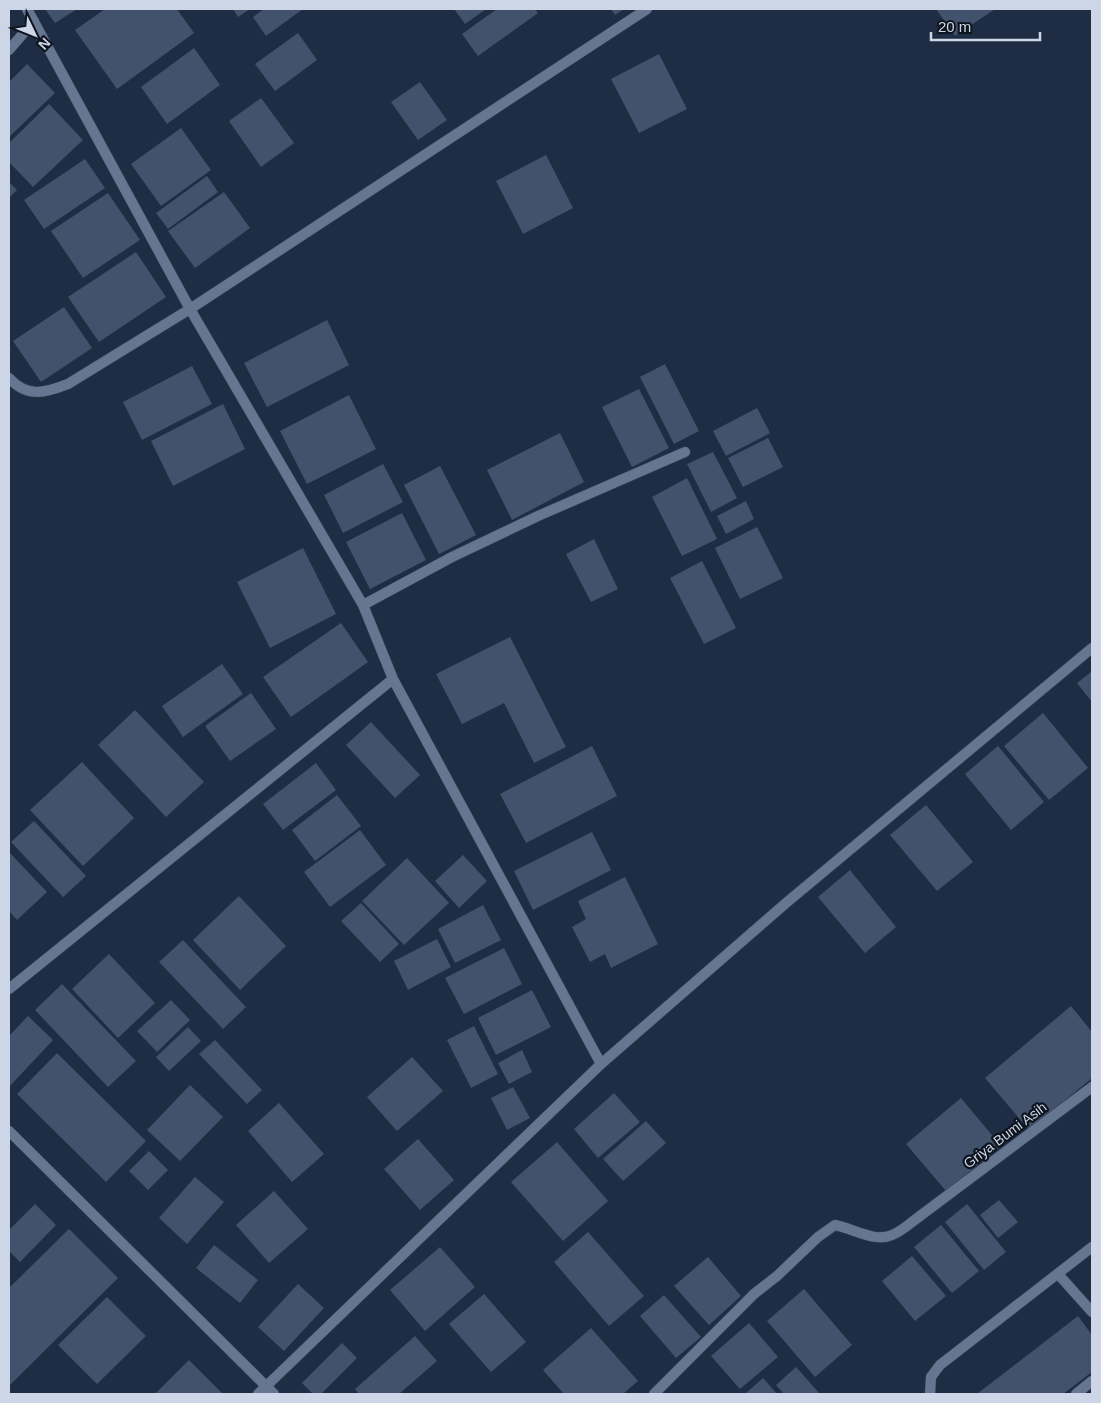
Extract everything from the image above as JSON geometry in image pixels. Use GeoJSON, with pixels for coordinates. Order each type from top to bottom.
{"type":"FeatureCollection","features":[{"type":"Feature","properties":{"kind":"street"},"geometry":{"type":"LineString","coordinates":[[27,9],[190,309],[362,605],[393,679],[601,1064]]}},
{"type":"Feature","properties":{"kind":"street"},"geometry":{"type":"LineString","coordinates":[[9,378],[16,386],[30,393],[48,392],[68,384],[190,309],[647,9]]}},
{"type":"Feature","properties":{"kind":"street"},"geometry":{"type":"LineString","coordinates":[[9,50],[34,21]]}},
{"type":"Feature","properties":{"kind":"street"},"geometry":{"type":"LineString","coordinates":[[362,605],[452,557],[538,516],[685,452]]}},
{"type":"Feature","properties":{"kind":"street"},"geometry":{"type":"LineString","coordinates":[[258,1394],[601,1064],[786,903],[1092,648]]}},
{"type":"Feature","properties":{"kind":"street"},"geometry":{"type":"LineString","coordinates":[[9,990],[393,679]]}},
{"type":"Feature","properties":{"kind":"street","name":"Griya Bumi Asih"},"geometry":{"type":"LineString","coordinates":[[654,1394],[754,1294],[778,1276],[835,1225],[852,1228],[869,1236],[890,1236],[935,1205],[1092,1086]]}},
{"type":"Feature","properties":{"kind":"street"},"geometry":{"type":"LineString","coordinates":[[9,1131],[274,1394]]}},
{"type":"Feature","properties":{"kind":"street"},"geometry":{"type":"LineString","coordinates":[[930,1394],[931,1378],[940,1365],[1092,1247]]}},
{"type":"Feature","properties":{"kind":"street"},"geometry":{"type":"LineString","coordinates":[[1058,1274],[1092,1312]]}},
{"type":"Feature","properties":{"kind":"street"},"geometry":{"type":"LineString","coordinates":[[1076,1394],[1092,1381]]}},
{"type":"Feature","properties":{"kind":"building"},"geometry":{"type":"Polygon","coordinates":[[[45,9],[77,9],[55,23],[45,9]]]}},
{"type":"Feature","properties":{"kind":"building"},"geometry":{"type":"Polygon","coordinates":[[[105,9],[177,9],[194,33],[117,89],[75,30],[105,9]]]}},
{"type":"Feature","properties":{"kind":"building"},"geometry":{"type":"Polygon","coordinates":[[[233,9],[250,9],[238,17],[233,9]]]}},
{"type":"Feature","properties":{"kind":"building"},"geometry":{"type":"Polygon","coordinates":[[[264,9],[303,9],[266,36],[253,17],[264,9]]]}},
{"type":"Feature","properties":{"kind":"building"},"geometry":{"type":"Polygon","coordinates":[[[454,9],[486,9],[465,24],[454,9]]]}},
{"type":"Feature","properties":{"kind":"building"},"geometry":{"type":"Polygon","coordinates":[[[497,9],[535,9],[538,13],[478,56],[462,34],[497,9]]]}},
{"type":"Feature","properties":{"kind":"building"},"geometry":{"type":"Polygon","coordinates":[[[611,9],[624,9],[615,15],[611,9]]]}},
{"type":"Feature","properties":{"kind":"building"},"geometry":{"type":"Polygon","coordinates":[[[936,9],[995,9],[955,36],[936,9]]]}},
{"type":"Feature","properties":{"kind":"building"},"geometry":{"type":"Polygon","coordinates":[[[298,33],[317,60],[275,91],[255,64],[298,33]]]}},
{"type":"Feature","properties":{"kind":"building"},"geometry":{"type":"Polygon","coordinates":[[[194,48],[220,85],[167,124],[141,87],[194,48]]]}},
{"type":"Feature","properties":{"kind":"building"},"geometry":{"type":"Polygon","coordinates":[[[659,54],[687,109],[639,133],[611,79],[659,54]]]}},
{"type":"Feature","properties":{"kind":"building"},"geometry":{"type":"Polygon","coordinates":[[[27,64],[55,93],[9,137],[9,82],[27,64]]]}},
{"type":"Feature","properties":{"kind":"building"},"geometry":{"type":"Polygon","coordinates":[[[420,82],[447,120],[418,140],[391,102],[420,82]]]}},
{"type":"Feature","properties":{"kind":"building"},"geometry":{"type":"Polygon","coordinates":[[[261,98],[294,143],[261,167],[229,121],[261,98]]]}},
{"type":"Feature","properties":{"kind":"building"},"geometry":{"type":"Polygon","coordinates":[[[49,104],[83,140],[33,187],[9,162],[9,143],[49,104]]]}},
{"type":"Feature","properties":{"kind":"building"},"geometry":{"type":"Polygon","coordinates":[[[181,128],[211,170],[161,206],[131,164],[181,128]]]}},
{"type":"Feature","properties":{"kind":"building"},"geometry":{"type":"Polygon","coordinates":[[[546,155],[573,208],[523,234],[496,181],[546,155]]]}},
{"type":"Feature","properties":{"kind":"building"},"geometry":{"type":"Polygon","coordinates":[[[85,159],[105,188],[44,229],[24,200],[85,159]]]}},
{"type":"Feature","properties":{"kind":"building"},"geometry":{"type":"Polygon","coordinates":[[[207,176],[218,192],[168,229],[156,213],[207,176]]]}},
{"type":"Feature","properties":{"kind":"building"},"geometry":{"type":"Polygon","coordinates":[[[9,182],[17,190],[9,198],[9,182]]]}},
{"type":"Feature","properties":{"kind":"building"},"geometry":{"type":"Polygon","coordinates":[[[224,192],[250,228],[195,268],[168,231],[224,192]]]}},
{"type":"Feature","properties":{"kind":"building"},"geometry":{"type":"Polygon","coordinates":[[[108,193],[140,240],[83,278],[51,231],[108,193]]]}},
{"type":"Feature","properties":{"kind":"building"},"geometry":{"type":"Polygon","coordinates":[[[136,252],[166,297],[99,342],[68,297],[136,252]]]}},
{"type":"Feature","properties":{"kind":"building"},"geometry":{"type":"Polygon","coordinates":[[[64,307],[92,348],[41,382],[13,341],[64,307]]]}},
{"type":"Feature","properties":{"kind":"building"},"geometry":{"type":"Polygon","coordinates":[[[327,320],[349,365],[267,407],[244,363],[327,320]]]}},
{"type":"Feature","properties":{"kind":"building"},"geometry":{"type":"Polygon","coordinates":[[[665,364],[699,431],[674,444],[640,377],[665,364]]]}},
{"type":"Feature","properties":{"kind":"building"},"geometry":{"type":"Polygon","coordinates":[[[192,366],[212,404],[142,440],[123,402],[192,366]]]}},
{"type":"Feature","properties":{"kind":"building"},"geometry":{"type":"Polygon","coordinates":[[[639,389],[669,448],[632,467],[602,407],[639,389]]]}},
{"type":"Feature","properties":{"kind":"building"},"geometry":{"type":"Polygon","coordinates":[[[349,395],[376,449],[307,484],[280,431],[349,395]]]}},
{"type":"Feature","properties":{"kind":"building"},"geometry":{"type":"Polygon","coordinates":[[[223,404],[245,449],[173,486],[151,441],[223,404]]]}},
{"type":"Feature","properties":{"kind":"building"},"geometry":{"type":"Polygon","coordinates":[[[757,408],[770,433],[726,456],[713,431],[757,408]]]}},
{"type":"Feature","properties":{"kind":"building"},"geometry":{"type":"Polygon","coordinates":[[[560,433],[584,482],[512,520],[487,470],[560,433]]]}},
{"type":"Feature","properties":{"kind":"building"},"geometry":{"type":"Polygon","coordinates":[[[768,438],[783,467],[743,487],[728,458],[768,438]]]}},
{"type":"Feature","properties":{"kind":"building"},"geometry":{"type":"Polygon","coordinates":[[[713,452],[737,498],[711,512],[687,464],[713,452]]]}},
{"type":"Feature","properties":{"kind":"building"},"geometry":{"type":"Polygon","coordinates":[[[383,464],[403,502],[343,533],[324,495],[383,464]]]}},
{"type":"Feature","properties":{"kind":"building"},"geometry":{"type":"Polygon","coordinates":[[[440,466],[476,535],[439,554],[404,485],[440,466]]]}},
{"type":"Feature","properties":{"kind":"building"},"geometry":{"type":"Polygon","coordinates":[[[687,478],[717,539],[682,556],[652,497],[687,478]]]}},
{"type":"Feature","properties":{"kind":"building"},"geometry":{"type":"Polygon","coordinates":[[[746,501],[754,519],[726,534],[717,516],[746,501]]]}},
{"type":"Feature","properties":{"kind":"building"},"geometry":{"type":"Polygon","coordinates":[[[402,513],[426,560],[370,589],[346,542],[402,513]]]}},
{"type":"Feature","properties":{"kind":"building"},"geometry":{"type":"Polygon","coordinates":[[[757,527],[783,578],[740,599],[715,548],[757,527]]]}},
{"type":"Feature","properties":{"kind":"building"},"geometry":{"type":"Polygon","coordinates":[[[594,539],[618,589],[591,602],[566,554],[594,539]]]}},
{"type":"Feature","properties":{"kind":"building"},"geometry":{"type":"Polygon","coordinates":[[[303,548],[336,614],[270,648],[237,582],[303,548]]]}},
{"type":"Feature","properties":{"kind":"building"},"geometry":{"type":"Polygon","coordinates":[[[702,561],[736,628],[704,644],[670,578],[702,561]]]}},
{"type":"Feature","properties":{"kind":"building"},"geometry":{"type":"Polygon","coordinates":[[[341,623],[368,662],[291,717],[263,677],[341,623]]]}},
{"type":"Feature","properties":{"kind":"building"},"geometry":{"type":"Polygon","coordinates":[[[510,637],[566,747],[534,763],[504,703],[462,724],[436,674],[510,637]]]}},
{"type":"Feature","properties":{"kind":"building"},"geometry":{"type":"Polygon","coordinates":[[[222,664],[243,694],[183,737],[162,706],[222,664]]]}},
{"type":"Feature","properties":{"kind":"building"},"geometry":{"type":"Polygon","coordinates":[[[1092,671],[1092,702],[1077,683],[1092,671]]]}},
{"type":"Feature","properties":{"kind":"building"},"geometry":{"type":"Polygon","coordinates":[[[251,693],[276,729],[230,761],[205,726],[251,693]]]}},
{"type":"Feature","properties":{"kind":"building"},"geometry":{"type":"Polygon","coordinates":[[[135,710],[204,782],[166,817],[98,745],[135,710]]]}},
{"type":"Feature","properties":{"kind":"building"},"geometry":{"type":"Polygon","coordinates":[[[1043,713],[1088,768],[1049,800],[1004,746],[1043,713]]]}},
{"type":"Feature","properties":{"kind":"building"},"geometry":{"type":"Polygon","coordinates":[[[371,722],[420,775],[395,798],[346,745],[371,722]]]}},
{"type":"Feature","properties":{"kind":"building"},"geometry":{"type":"Polygon","coordinates":[[[592,746],[617,796],[526,843],[500,794],[592,746]]]}},
{"type":"Feature","properties":{"kind":"building"},"geometry":{"type":"Polygon","coordinates":[[[998,746],[1044,802],[1011,830],[965,774],[998,746]]]}},
{"type":"Feature","properties":{"kind":"building"},"geometry":{"type":"Polygon","coordinates":[[[82,762],[134,818],[83,866],[30,810],[82,762]]]}},
{"type":"Feature","properties":{"kind":"building"},"geometry":{"type":"Polygon","coordinates":[[[316,763],[336,790],[283,830],[263,804],[316,763]]]}},
{"type":"Feature","properties":{"kind":"building"},"geometry":{"type":"Polygon","coordinates":[[[337,795],[361,826],[315,861],[292,830],[337,795]]]}},
{"type":"Feature","properties":{"kind":"building"},"geometry":{"type":"Polygon","coordinates":[[[926,805],[973,862],[937,891],[890,835],[926,805]]]}},
{"type":"Feature","properties":{"kind":"building"},"geometry":{"type":"Polygon","coordinates":[[[34,821],[86,876],[63,897],[11,842],[34,821]]]}},
{"type":"Feature","properties":{"kind":"building"},"geometry":{"type":"Polygon","coordinates":[[[360,830],[386,865],[330,907],[304,872],[360,830]]]}},
{"type":"Feature","properties":{"kind":"building"},"geometry":{"type":"Polygon","coordinates":[[[592,832],[611,870],[533,910],[514,871],[592,832]]]}},
{"type":"Feature","properties":{"kind":"building"},"geometry":{"type":"Polygon","coordinates":[[[9,852],[47,892],[17,920],[9,911],[9,852]]]}},
{"type":"Feature","properties":{"kind":"building"},"geometry":{"type":"Polygon","coordinates":[[[463,855],[487,881],[459,908],[435,881],[463,855]]]}},
{"type":"Feature","properties":{"kind":"building"},"geometry":{"type":"Polygon","coordinates":[[[407,858],[449,903],[404,945],[362,901],[407,858]]]}},
{"type":"Feature","properties":{"kind":"building"},"geometry":{"type":"Polygon","coordinates":[[[850,870],[896,927],[865,953],[818,897],[850,870]]]}},
{"type":"Feature","properties":{"kind":"building"},"geometry":{"type":"Polygon","coordinates":[[[625,877],[658,944],[611,968],[605,954],[590,962],[572,927],[586,919],[578,901],[625,877]]]}},
{"type":"Feature","properties":{"kind":"building"},"geometry":{"type":"Polygon","coordinates":[[[239,896],[286,946],[240,990],[193,940],[239,896]]]}},
{"type":"Feature","properties":{"kind":"building"},"geometry":{"type":"Polygon","coordinates":[[[361,903],[399,944],[380,962],[341,921],[361,903]]]}},
{"type":"Feature","properties":{"kind":"building"},"geometry":{"type":"Polygon","coordinates":[[[483,905],[501,940],[455,963],[438,929],[483,905]]]}},
{"type":"Feature","properties":{"kind":"building"},"geometry":{"type":"Polygon","coordinates":[[[437,939],[451,967],[408,990],[394,961],[437,939]]]}},
{"type":"Feature","properties":{"kind":"building"},"geometry":{"type":"Polygon","coordinates":[[[183,940],[246,1007],[223,1029],[159,962],[183,940]]]}},
{"type":"Feature","properties":{"kind":"building"},"geometry":{"type":"Polygon","coordinates":[[[504,948],[522,984],[464,1014],[445,978],[504,948]]]}},
{"type":"Feature","properties":{"kind":"building"},"geometry":{"type":"Polygon","coordinates":[[[109,954],[155,1003],[118,1038],[72,989],[109,954]]]}},
{"type":"Feature","properties":{"kind":"building"},"geometry":{"type":"Polygon","coordinates":[[[62,984],[136,1061],[108,1087],[35,1010],[62,984]]]}},
{"type":"Feature","properties":{"kind":"building"},"geometry":{"type":"Polygon","coordinates":[[[532,990],[551,1027],[496,1055],[478,1018],[532,990]]]}},
{"type":"Feature","properties":{"kind":"building"},"geometry":{"type":"Polygon","coordinates":[[[171,1000],[190,1020],[157,1052],[137,1031],[171,1000]]]}},
{"type":"Feature","properties":{"kind":"building"},"geometry":{"type":"Polygon","coordinates":[[[1071,1006],[1092,1032],[1092,1078],[1029,1130],[985,1078],[1071,1006]]]}},
{"type":"Feature","properties":{"kind":"building"},"geometry":{"type":"Polygon","coordinates":[[[28,1016],[53,1040],[9,1087],[9,1036],[28,1016]]]}},
{"type":"Feature","properties":{"kind":"building"},"geometry":{"type":"Polygon","coordinates":[[[474,1026],[498,1074],[471,1088],[447,1040],[474,1026]]]}},
{"type":"Feature","properties":{"kind":"building"},"geometry":{"type":"Polygon","coordinates":[[[188,1027],[201,1041],[169,1071],[156,1057],[188,1027]]]}},
{"type":"Feature","properties":{"kind":"building"},"geometry":{"type":"Polygon","coordinates":[[[215,1040],[262,1090],[247,1104],[199,1054],[215,1040]]]}},
{"type":"Feature","properties":{"kind":"building"},"geometry":{"type":"Polygon","coordinates":[[[522,1050],[532,1072],[509,1084],[498,1063],[522,1050]]]}},
{"type":"Feature","properties":{"kind":"building"},"geometry":{"type":"Polygon","coordinates":[[[57,1053],[146,1141],[106,1182],[17,1094],[57,1053]]]}},
{"type":"Feature","properties":{"kind":"building"},"geometry":{"type":"Polygon","coordinates":[[[412,1057],[443,1091],[397,1131],[367,1097],[412,1057]]]}},
{"type":"Feature","properties":{"kind":"building"},"geometry":{"type":"Polygon","coordinates":[[[190,1085],[223,1117],[180,1161],[147,1130],[190,1085]]]}},
{"type":"Feature","properties":{"kind":"building"},"geometry":{"type":"Polygon","coordinates":[[[513,1087],[530,1118],[507,1130],[491,1098],[513,1087]]]}},
{"type":"Feature","properties":{"kind":"building"},"geometry":{"type":"Polygon","coordinates":[[[614,1093],[640,1122],[598,1158],[574,1129],[614,1093]]]}},
{"type":"Feature","properties":{"kind":"building"},"geometry":{"type":"Polygon","coordinates":[[[961,1098],[1001,1146],[946,1191],[906,1144],[961,1098]]]}},
{"type":"Feature","properties":{"kind":"building"},"geometry":{"type":"Polygon","coordinates":[[[279,1103],[324,1154],[292,1182],[248,1131],[279,1103]]]}},
{"type":"Feature","properties":{"kind":"building"},"geometry":{"type":"Polygon","coordinates":[[[646,1121],[666,1143],[623,1181],[603,1159],[646,1121]]]}},
{"type":"Feature","properties":{"kind":"building"},"geometry":{"type":"Polygon","coordinates":[[[418,1139],[454,1180],[420,1210],[384,1169],[418,1139]]]}},
{"type":"Feature","properties":{"kind":"building"},"geometry":{"type":"Polygon","coordinates":[[[557,1142],[608,1201],[563,1241],[511,1182],[557,1142]]]}},
{"type":"Feature","properties":{"kind":"building"},"geometry":{"type":"Polygon","coordinates":[[[149,1151],[168,1170],[148,1190],[129,1171],[149,1151]]]}},
{"type":"Feature","properties":{"kind":"building"},"geometry":{"type":"Polygon","coordinates":[[[195,1177],[224,1202],[187,1244],[159,1218],[195,1177]]]}},
{"type":"Feature","properties":{"kind":"building"},"geometry":{"type":"Polygon","coordinates":[[[274,1191],[308,1229],[269,1263],[236,1225],[274,1191]]]}},
{"type":"Feature","properties":{"kind":"building"},"geometry":{"type":"Polygon","coordinates":[[[999,1200],[1018,1222],[998,1238],[980,1215],[999,1200]]]}},
{"type":"Feature","properties":{"kind":"building"},"geometry":{"type":"Polygon","coordinates":[[[35,1204],[56,1225],[20,1262],[9,1251],[9,1230],[35,1204]]]}},
{"type":"Feature","properties":{"kind":"building"},"geometry":{"type":"Polygon","coordinates":[[[967,1204],[1006,1252],[984,1270],[945,1222],[967,1204]]]}},
{"type":"Feature","properties":{"kind":"building"},"geometry":{"type":"Polygon","coordinates":[[[941,1225],[979,1271],[952,1293],[914,1247],[941,1225]]]}},
{"type":"Feature","properties":{"kind":"building"},"geometry":{"type":"Polygon","coordinates":[[[69,1229],[118,1278],[9,1386],[9,1288],[69,1229]]]}},
{"type":"Feature","properties":{"kind":"building"},"geometry":{"type":"Polygon","coordinates":[[[588,1232],[644,1296],[609,1326],[554,1262],[588,1232]]]}},
{"type":"Feature","properties":{"kind":"building"},"geometry":{"type":"Polygon","coordinates":[[[214,1245],[258,1280],[240,1303],[196,1268],[214,1245]]]}},
{"type":"Feature","properties":{"kind":"building"},"geometry":{"type":"Polygon","coordinates":[[[440,1247],[475,1287],[425,1331],[390,1290],[440,1247]]]}},
{"type":"Feature","properties":{"kind":"building"},"geometry":{"type":"Polygon","coordinates":[[[912,1256],[946,1296],[915,1321],[882,1281],[912,1256]]]}},
{"type":"Feature","properties":{"kind":"building"},"geometry":{"type":"Polygon","coordinates":[[[708,1257],[741,1296],[709,1325],[674,1286],[708,1257]]]}},
{"type":"Feature","properties":{"kind":"building"},"geometry":{"type":"Polygon","coordinates":[[[298,1284],[324,1308],[284,1351],[258,1327],[298,1284]]]}},
{"type":"Feature","properties":{"kind":"building"},"geometry":{"type":"Polygon","coordinates":[[[804,1289],[852,1345],[815,1377],[767,1321],[804,1289]]]}},
{"type":"Feature","properties":{"kind":"building"},"geometry":{"type":"Polygon","coordinates":[[[484,1294],[526,1342],[491,1372],[449,1324],[484,1294]]]}},
{"type":"Feature","properties":{"kind":"building"},"geometry":{"type":"Polygon","coordinates":[[[664,1295],[701,1337],[676,1358],[640,1316],[664,1295]]]}},
{"type":"Feature","properties":{"kind":"building"},"geometry":{"type":"Polygon","coordinates":[[[107,1297],[146,1336],[97,1384],[58,1345],[107,1297]]]}},
{"type":"Feature","properties":{"kind":"building"},"geometry":{"type":"Polygon","coordinates":[[[1078,1316],[1092,1335],[1092,1372],[1063,1394],[977,1394],[1078,1316]]]}},
{"type":"Feature","properties":{"kind":"building"},"geometry":{"type":"Polygon","coordinates":[[[749,1323],[778,1357],[740,1389],[711,1356],[749,1323]]]}},
{"type":"Feature","properties":{"kind":"building"},"geometry":{"type":"Polygon","coordinates":[[[591,1328],[638,1381],[623,1394],[564,1394],[543,1370],[591,1328]]]}},
{"type":"Feature","properties":{"kind":"building"},"geometry":{"type":"Polygon","coordinates":[[[415,1336],[437,1361],[399,1394],[359,1394],[355,1389],[415,1336]]]}},
{"type":"Feature","properties":{"kind":"building"},"geometry":{"type":"Polygon","coordinates":[[[342,1343],[357,1358],[321,1394],[313,1394],[302,1383],[342,1343]]]}},
{"type":"Feature","properties":{"kind":"building"},"geometry":{"type":"Polygon","coordinates":[[[189,1360],[223,1394],[155,1394],[189,1360]]]}},
{"type":"Feature","properties":{"kind":"building"},"geometry":{"type":"Polygon","coordinates":[[[796,1367],[820,1394],[784,1394],[776,1385],[796,1367]]]}},
{"type":"Feature","properties":{"kind":"building"},"geometry":{"type":"Polygon","coordinates":[[[763,1378],[777,1394],[745,1394],[763,1378]]]}}]}
